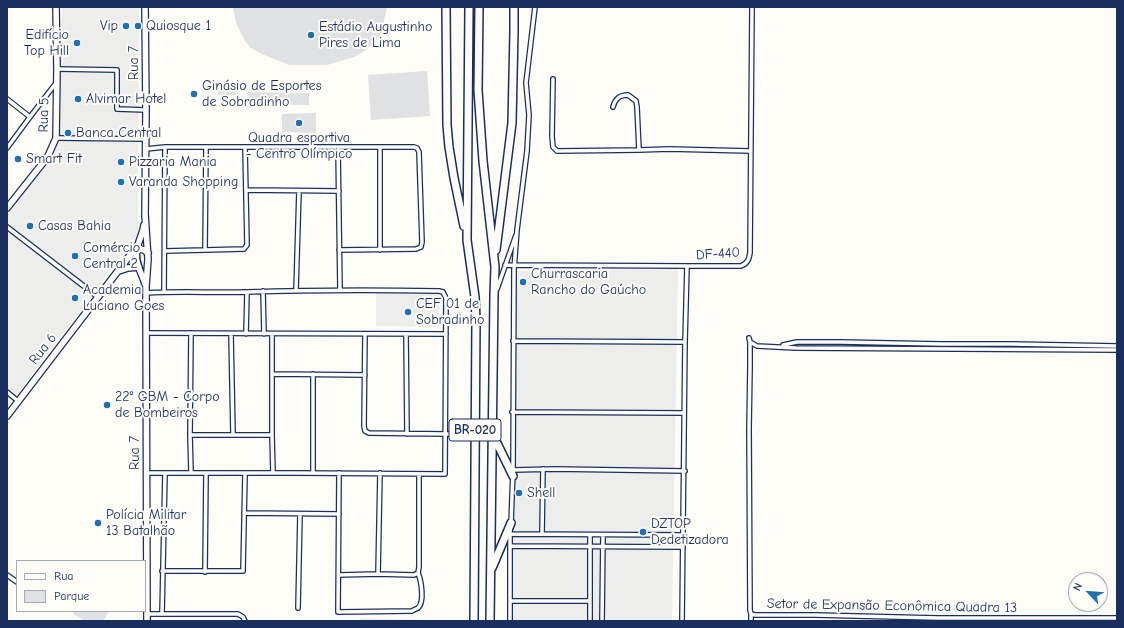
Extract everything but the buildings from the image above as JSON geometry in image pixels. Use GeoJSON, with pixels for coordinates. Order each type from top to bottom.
{"type":"FeatureCollection","features":[{"type":"Feature","properties":{"kind":"highway","name":"BR-020"},"geometry":{"type":"LineString","coordinates":[[446,7],[446,96],[448,140],[467,240],[475,297],[474,621]]}},
{"type":"Feature","properties":{"kind":"highway","name":"BR-020"},"geometry":{"type":"LineString","coordinates":[[467,240],[469,7]]}},
{"type":"Feature","properties":{"kind":"highway","name":"BR-020"},"geometry":{"type":"LineString","coordinates":[[479,7],[478,90],[483,161],[495,267]]}},
{"type":"Feature","properties":{"kind":"highway","name":"BR-020"},"geometry":{"type":"LineString","coordinates":[[490,621],[495,267],[500,213],[512,123],[514,7]]}},
{"type":"Feature","properties":{"kind":"highway"},"geometry":{"type":"LineString","coordinates":[[492,433],[513,473]]}},
{"type":"Feature","properties":{"kind":"highway"},"geometry":{"type":"LineString","coordinates":[[491,572],[510,523]]}},
{"type":"Feature","properties":{"kind":"main road","name":"Rua 5"},"geometry":{"type":"LineString","coordinates":[[7,208],[48,156],[56,138],[56,7]]}},
{"type":"Feature","properties":{"kind":"main road","name":"Rua 7"},"geometry":{"type":"LineString","coordinates":[[145,7],[145,214],[148,256],[146,286],[147,621]]}},
{"type":"Feature","properties":{"kind":"main road","name":"Rua 7"},"geometry":{"type":"LineString","coordinates":[[145,214],[143,231],[136,256],[146,286]]}},
{"type":"Feature","properties":{"kind":"main road"},"geometry":{"type":"LineString","coordinates":[[118,272],[128,268],[139,267],[144,264],[148,256],[144,250],[137,248]]}},
{"type":"Feature","properties":{"kind":"main road","name":"Rua 6"},"geometry":{"type":"LineString","coordinates":[[7,416],[137,248]]}},
{"type":"Feature","properties":{"kind":"street"},"geometry":{"type":"LineString","coordinates":[[510,621],[510,523],[513,473],[512,412],[515,264],[517,230],[527,151],[528,115],[526,83],[535,7]]}},
{"type":"Feature","properties":{"kind":"street","name":"DF-440"},"geometry":{"type":"LineString","coordinates":[[505,265],[741,266],[746,263],[750,253],[752,7]]}},
{"type":"Feature","properties":{"kind":"street"},"geometry":{"type":"LineString","coordinates":[[57,69],[117,70],[117,109],[146,110]]}},
{"type":"Feature","properties":{"kind":"street"},"geometry":{"type":"LineString","coordinates":[[553,79],[552,144],[555,149],[561,151],[669,148],[750,151]]}},
{"type":"Feature","properties":{"kind":"street"},"geometry":{"type":"LineString","coordinates":[[7,148],[57,83]]}},
{"type":"Feature","properties":{"kind":"street"},"geometry":{"type":"LineString","coordinates":[[613,107],[615,101],[623,95],[628,95],[636,101],[639,150]]}},
{"type":"Feature","properties":{"kind":"street"},"geometry":{"type":"LineString","coordinates":[[7,99],[30,117]]}},
{"type":"Feature","properties":{"kind":"street"},"geometry":{"type":"LineString","coordinates":[[56,138],[146,139]]}},
{"type":"Feature","properties":{"kind":"street"},"geometry":{"type":"LineString","coordinates":[[146,149],[165,147],[418,148],[421,247],[416,249],[339,250]]}},
{"type":"Feature","properties":{"kind":"street"},"geometry":{"type":"LineString","coordinates":[[164,292],[165,147]]}},
{"type":"Feature","properties":{"kind":"street"},"geometry":{"type":"LineString","coordinates":[[205,250],[206,147]]}},
{"type":"Feature","properties":{"kind":"street"},"geometry":{"type":"LineString","coordinates":[[165,251],[246,248],[245,147]]}},
{"type":"Feature","properties":{"kind":"street"},"geometry":{"type":"LineString","coordinates":[[380,147],[380,250]]}},
{"type":"Feature","properties":{"kind":"street"},"geometry":{"type":"LineString","coordinates":[[338,148],[340,290]]}},
{"type":"Feature","properties":{"kind":"street"},"geometry":{"type":"LineString","coordinates":[[246,190],[339,191]]}},
{"type":"Feature","properties":{"kind":"street"},"geometry":{"type":"LineString","coordinates":[[296,290],[299,191]]}},
{"type":"Feature","properties":{"kind":"street"},"geometry":{"type":"LineString","coordinates":[[7,227],[98,297]]}},
{"type":"Feature","properties":{"kind":"street"},"geometry":{"type":"LineString","coordinates":[[494,295],[500,283],[517,230]]}},
{"type":"Feature","properties":{"kind":"street"},"geometry":{"type":"LineString","coordinates":[[682,621],[687,266]]}},
{"type":"Feature","properties":{"kind":"street"},"geometry":{"type":"LineString","coordinates":[[146,293],[296,290],[438,291],[444,292],[446,298],[445,474],[313,472],[245,474],[146,473]]}},
{"type":"Feature","properties":{"kind":"street"},"geometry":{"type":"LineString","coordinates":[[263,291],[264,334]]}},
{"type":"Feature","properties":{"kind":"street"},"geometry":{"type":"LineString","coordinates":[[246,334],[247,292]]}},
{"type":"Feature","properties":{"kind":"street"},"geometry":{"type":"LineString","coordinates":[[146,333],[446,334]]}},
{"type":"Feature","properties":{"kind":"street"},"geometry":{"type":"LineString","coordinates":[[191,473],[190,435],[192,334]]}},
{"type":"Feature","properties":{"kind":"street"},"geometry":{"type":"LineString","coordinates":[[231,334],[233,434]]}},
{"type":"Feature","properties":{"kind":"street"},"geometry":{"type":"LineString","coordinates":[[272,334],[273,473]]}},
{"type":"Feature","properties":{"kind":"street"},"geometry":{"type":"LineString","coordinates":[[365,334],[365,431],[369,433],[475,434]]}},
{"type":"Feature","properties":{"kind":"street"},"geometry":{"type":"LineString","coordinates":[[406,334],[408,434]]}},
{"type":"Feature","properties":{"kind":"street","name":"Setor de Expansão Econômica Quadra 13"},"geometry":{"type":"LineString","coordinates":[[778,346],[757,346],[749,340],[751,614],[937,618],[1117,618]]}},
{"type":"Feature","properties":{"kind":"street"},"geometry":{"type":"LineString","coordinates":[[513,341],[685,342]]}},
{"type":"Feature","properties":{"kind":"street"},"geometry":{"type":"LineString","coordinates":[[778,346],[796,342],[1117,346]]}},
{"type":"Feature","properties":{"kind":"street"},"geometry":{"type":"LineString","coordinates":[[778,346],[796,348],[1117,350]]}},
{"type":"Feature","properties":{"kind":"street"},"geometry":{"type":"LineString","coordinates":[[273,374],[365,374]]}},
{"type":"Feature","properties":{"kind":"street"},"geometry":{"type":"LineString","coordinates":[[313,374],[313,472]]}},
{"type":"Feature","properties":{"kind":"street"},"geometry":{"type":"LineString","coordinates":[[7,392],[18,401]]}},
{"type":"Feature","properties":{"kind":"street"},"geometry":{"type":"LineString","coordinates":[[512,412],[684,414]]}},
{"type":"Feature","properties":{"kind":"street"},"geometry":{"type":"LineString","coordinates":[[190,435],[272,435]]}},
{"type":"Feature","properties":{"kind":"street"},"geometry":{"type":"LineString","coordinates":[[513,473],[543,469],[684,471]]}},
{"type":"Feature","properties":{"kind":"street"},"geometry":{"type":"LineString","coordinates":[[542,534],[543,469]]}},
{"type":"Feature","properties":{"kind":"street"},"geometry":{"type":"LineString","coordinates":[[162,614],[164,473]]}},
{"type":"Feature","properties":{"kind":"street"},"geometry":{"type":"LineString","coordinates":[[205,572],[206,473]]}},
{"type":"Feature","properties":{"kind":"street"},"geometry":{"type":"LineString","coordinates":[[339,473],[338,612],[412,611],[417,609],[420,604],[420,578],[418,573],[419,474]]}},
{"type":"Feature","properties":{"kind":"street"},"geometry":{"type":"LineString","coordinates":[[378,574],[380,473]]}},
{"type":"Feature","properties":{"kind":"street"},"geometry":{"type":"LineString","coordinates":[[162,572],[243,571],[245,474]]}},
{"type":"Feature","properties":{"kind":"street"},"geometry":{"type":"LineString","coordinates":[[244,513],[339,514]]}},
{"type":"Feature","properties":{"kind":"street"},"geometry":{"type":"LineString","coordinates":[[298,608],[300,514]]}},
{"type":"Feature","properties":{"kind":"street"},"geometry":{"type":"LineString","coordinates":[[510,534],[683,535]]}},
{"type":"Feature","properties":{"kind":"street"},"geometry":{"type":"LineString","coordinates":[[590,534],[590,621]]}},
{"type":"Feature","properties":{"kind":"street"},"geometry":{"type":"LineString","coordinates":[[602,621],[603,535]]}},
{"type":"Feature","properties":{"kind":"street"},"geometry":{"type":"LineString","coordinates":[[510,546],[683,547]]}},
{"type":"Feature","properties":{"kind":"street"},"geometry":{"type":"LineString","coordinates":[[339,575],[414,575],[418,573]]}},
{"type":"Feature","properties":{"kind":"street"},"geometry":{"type":"LineString","coordinates":[[7,575],[16,581]]}},
{"type":"Feature","properties":{"kind":"street"},"geometry":{"type":"LineString","coordinates":[[510,601],[590,601]]}},
{"type":"Feature","properties":{"kind":"street"},"geometry":{"type":"LineString","coordinates":[[147,614],[238,614],[243,616],[245,621]]}},
{"type":"Feature","properties":{"kind":"street"},"geometry":{"type":"LineString","coordinates":[[751,614],[751,621]]}},
{"type":"Feature","properties":{"kind":"shaded area"},"geometry":{"type":"Polygon","coordinates":[[[62,7],[139,7],[138,234],[7,408],[7,214],[60,142],[62,7]]]}},
{"type":"Feature","properties":{"kind":"shaded area"},"geometry":{"type":"Polygon","coordinates":[[[678,269],[672,621],[511,621],[512,271],[678,269]]]}},
{"type":"Feature","properties":{"kind":"shaded area"},"geometry":{"type":"Polygon","coordinates":[[[376,293],[439,293],[440,327],[376,326],[376,293]]]}},
{"type":"Feature","properties":{"kind":"shaded area"},"geometry":{"type":"Polygon","coordinates":[[[360,618],[429,620],[429,621],[360,621],[360,618]]]}},
{"type":"Feature","properties":{"kind":"green space","name":"Estádio Augustinho Pires de Lima"},"geometry":{"type":"Polygon","coordinates":[[[233,7],[387,7],[379,37],[363,52],[354,57],[327,65],[289,65],[251,48],[245,41],[236,23],[233,7]]]}},
{"type":"Feature","properties":{"kind":"green space"},"geometry":{"type":"Polygon","coordinates":[[[427,71],[430,116],[371,120],[368,75],[427,71]]]}},
{"type":"Feature","properties":{"kind":"green space","name":"Quadra esportiva - Centro Olímpico"},"geometry":{"type":"Polygon","coordinates":[[[218,86],[237,86],[236,95],[218,95],[218,86]]]}},
{"type":"Feature","properties":{"kind":"green space"},"geometry":{"type":"Polygon","coordinates":[[[248,92],[309,93],[309,105],[247,104],[248,92]]]}},
{"type":"Feature","properties":{"kind":"green space","name":"Quadra esportiva - Centro Olímpico"},"geometry":{"type":"Polygon","coordinates":[[[316,113],[316,133],[282,132],[282,114],[316,113]]]}},
{"type":"Feature","properties":{"kind":"green space"},"geometry":{"type":"Polygon","coordinates":[[[74,612],[108,612],[103,621],[85,621],[73,614],[74,612]]]}},
{"type":"Feature","properties":{"kind":"place","name":"Vip"},"geometry":{"type":"Point","coordinates":[126,26]}},
{"type":"Feature","properties":{"kind":"place","name":"Quiosque 1"},"geometry":{"type":"Point","coordinates":[138,26]}},
{"type":"Feature","properties":{"kind":"place","name":"Estádio Augustinho Pires de Lima"},"geometry":{"type":"Point","coordinates":[311,35]}},
{"type":"Feature","properties":{"kind":"place","name":"Edifício Top Hill"},"geometry":{"type":"Point","coordinates":[77,43]}},
{"type":"Feature","properties":{"kind":"place","name":"Ginásio de Esportes de Sobradinho"},"geometry":{"type":"Point","coordinates":[194,94]}},
{"type":"Feature","properties":{"kind":"place","name":"Alvimar Hotel"},"geometry":{"type":"Point","coordinates":[78,99]}},
{"type":"Feature","properties":{"kind":"place","name":"Quadra esportiva - Centro Olímpico"},"geometry":{"type":"Point","coordinates":[299,123]}},
{"type":"Feature","properties":{"kind":"place","name":"Banca Central"},"geometry":{"type":"Point","coordinates":[68,133]}},
{"type":"Feature","properties":{"kind":"place","name":"Smart Fit"},"geometry":{"type":"Point","coordinates":[18,159]}},
{"type":"Feature","properties":{"kind":"place","name":"Pizzaria Mania"},"geometry":{"type":"Point","coordinates":[121,162]}},
{"type":"Feature","properties":{"kind":"place","name":"Varanda Shopping"},"geometry":{"type":"Point","coordinates":[121,182]}},
{"type":"Feature","properties":{"kind":"place","name":"Casas Bahia"},"geometry":{"type":"Point","coordinates":[30,226]}},
{"type":"Feature","properties":{"kind":"place","name":"Comércio Central 2"},"geometry":{"type":"Point","coordinates":[75,256]}},
{"type":"Feature","properties":{"kind":"place","name":"Churrascaria Rancho do Gaúcho"},"geometry":{"type":"Point","coordinates":[523,282]}},
{"type":"Feature","properties":{"kind":"place","name":"Academia Luciano Goes"},"geometry":{"type":"Point","coordinates":[75,298]}},
{"type":"Feature","properties":{"kind":"place","name":"CEF 01 de Sobradinho"},"geometry":{"type":"Point","coordinates":[408,312]}},
{"type":"Feature","properties":{"kind":"place","name":"22° GBM - Corpo de Bombeiros"},"geometry":{"type":"Point","coordinates":[107,405]}},
{"type":"Feature","properties":{"kind":"place","name":"Shell"},"geometry":{"type":"Point","coordinates":[519,493]}},
{"type":"Feature","properties":{"kind":"place","name":"Polícia Militar 13 Batalhão"},"geometry":{"type":"Point","coordinates":[98,523]}},
{"type":"Feature","properties":{"kind":"place","name":"DZTOP Dedetizadora"},"geometry":{"type":"Point","coordinates":[643,532]}}]}
